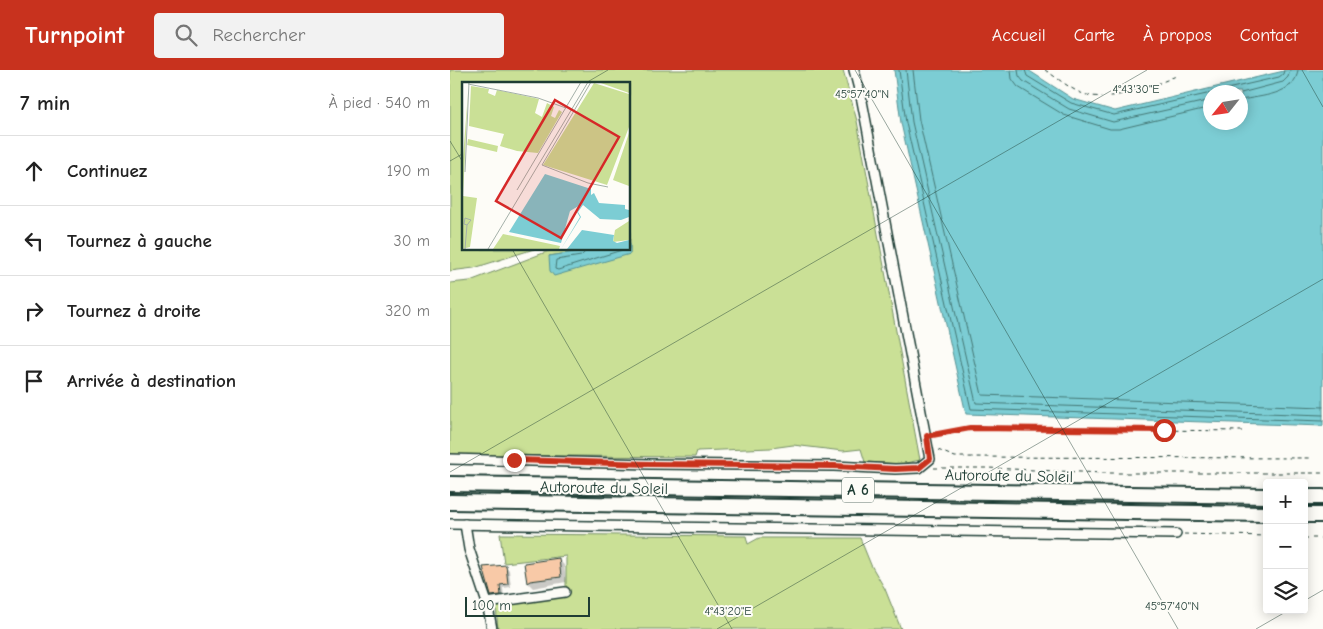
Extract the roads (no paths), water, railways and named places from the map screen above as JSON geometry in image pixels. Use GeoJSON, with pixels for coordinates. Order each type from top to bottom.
{"type":"FeatureCollection","features":[{"type":"Feature","properties":{"kind":"highway","name":"Autoroute du Soleil"},"geometry":{"type":"LineString","coordinates":[[450,484],[1263,496]]}},
{"type":"Feature","properties":{"kind":"highway"},"geometry":{"type":"LineString","coordinates":[[1308,497],[1323,497]]}},
{"type":"Feature","properties":{"kind":"highway","name":"Autoroute du Soleil"},"geometry":{"type":"LineString","coordinates":[[450,502],[1263,514]]}},
{"type":"Feature","properties":{"kind":"highway"},"geometry":{"type":"LineString","coordinates":[[1308,515],[1323,515]]}},
{"type":"Feature","properties":{"kind":"street"},"geometry":{"type":"LineString","coordinates":[[450,459],[834,466],[895,469],[919,468],[930,459],[928,440],[862,101],[854,70]]}},
{"type":"Feature","properties":{"kind":"street"},"geometry":{"type":"LineString","coordinates":[[450,524],[465,529],[1176,534]]}},
{"type":"Feature","properties":{"kind":"street"},"geometry":{"type":"LineString","coordinates":[[465,529],[469,549],[487,603],[492,629]]}},
{"type":"Feature","properties":{"kind":"street"},"geometry":{"type":"LineString","coordinates":[[487,603],[565,592]]}},
{"type":"Feature","properties":{"kind":"water"},"geometry":{"type":"Polygon","coordinates":[[[894,70],[1028,70],[1073,99],[1115,111],[1203,90],[1203,130],[1248,130],[1248,85],[1225,85],[1288,70],[1323,70],[1323,426],[966,414],[901,123],[894,70]]]}},
{"type":"Feature","properties":{"kind":"water"},"geometry":{"type":"Polygon","coordinates":[[[588,250],[630,250],[630,254],[554,276],[550,271],[549,256],[588,250]]]}}]}
